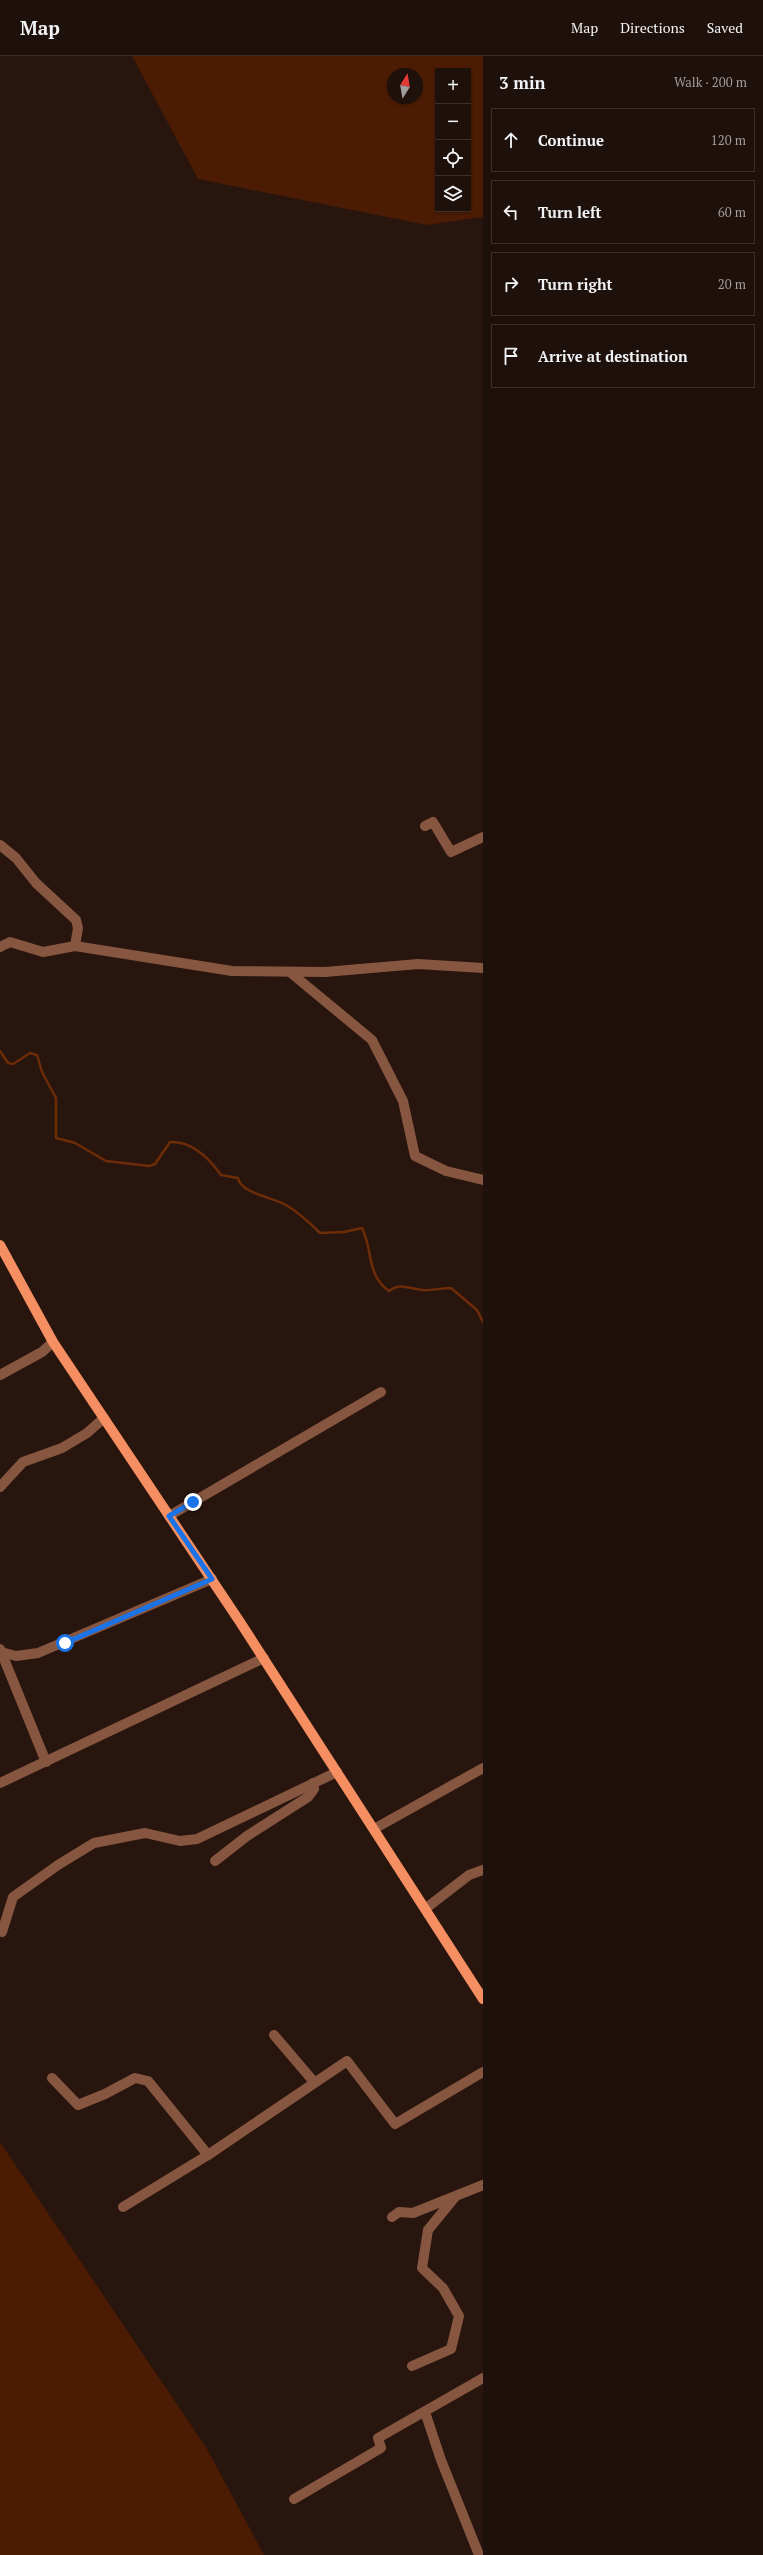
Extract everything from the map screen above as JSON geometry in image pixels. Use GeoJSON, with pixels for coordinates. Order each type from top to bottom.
{"type":"FeatureCollection","features":[{"type":"Feature","properties":{"kind":"main road"},"geometry":{"type":"LineString","coordinates":[[0,1245],[53,1342],[264,1658],[483,1999]]}},
{"type":"Feature","properties":{"kind":"street"},"geometry":{"type":"LineString","coordinates":[[425,826],[433,822],[452,852],[483,838]]}},
{"type":"Feature","properties":{"kind":"street"},"geometry":{"type":"LineString","coordinates":[[0,845],[16,858],[36,883],[76,920],[78,928],[75,946]]}},
{"type":"Feature","properties":{"kind":"street"},"geometry":{"type":"LineString","coordinates":[[0,947],[10,942],[43,952],[75,946],[232,971],[291,973],[418,964],[483,968]]}},
{"type":"Feature","properties":{"kind":"street"},"geometry":{"type":"LineString","coordinates":[[291,973],[372,1040],[403,1101],[415,1156],[446,1171],[483,1180]]}},
{"type":"Feature","properties":{"kind":"street"},"geometry":{"type":"LineString","coordinates":[[0,1375],[42,1352],[53,1342]]}},
{"type":"Feature","properties":{"kind":"street"},"geometry":{"type":"LineString","coordinates":[[169,1516],[382,1392]]}},
{"type":"Feature","properties":{"kind":"street"},"geometry":{"type":"LineString","coordinates":[[0,1487],[23,1462],[62,1448],[87,1433],[104,1418]]}},
{"type":"Feature","properties":{"kind":"street"},"geometry":{"type":"LineString","coordinates":[[1,1651],[16,1656],[38,1653],[212,1579]]}},
{"type":"Feature","properties":{"kind":"street"},"geometry":{"type":"LineString","coordinates":[[1,1651],[46,1762]]}},
{"type":"Feature","properties":{"kind":"street"},"geometry":{"type":"LineString","coordinates":[[0,1783],[264,1658]]}},
{"type":"Feature","properties":{"kind":"street"},"geometry":{"type":"LineString","coordinates":[[374,1829],[483,1768]]}},
{"type":"Feature","properties":{"kind":"street"},"geometry":{"type":"LineString","coordinates":[[2,1932],[13,1897],[58,1865],[94,1843],[145,1833],[180,1841],[197,1839],[337,1772]]}},
{"type":"Feature","properties":{"kind":"street"},"geometry":{"type":"LineString","coordinates":[[215,1861],[247,1836],[308,1797],[314,1789],[313,1783]]}},
{"type":"Feature","properties":{"kind":"street"},"geometry":{"type":"LineString","coordinates":[[425,1909],[469,1875],[482,1868]]}},
{"type":"Feature","properties":{"kind":"street"},"geometry":{"type":"LineString","coordinates":[[274,2035],[314,2082]]}},
{"type":"Feature","properties":{"kind":"street"},"geometry":{"type":"LineString","coordinates":[[123,2207],[208,2155],[347,2061],[395,2124],[483,2072]]}},
{"type":"Feature","properties":{"kind":"street"},"geometry":{"type":"LineString","coordinates":[[52,2078],[78,2105],[105,2094],[135,2078],[148,2081],[208,2155]]}},
{"type":"Feature","properties":{"kind":"street"},"geometry":{"type":"LineString","coordinates":[[392,2217],[399,2212],[413,2213],[483,2185]]}},
{"type":"Feature","properties":{"kind":"street"},"geometry":{"type":"LineString","coordinates":[[412,2366],[451,2349],[459,2316],[443,2288],[422,2268],[428,2230],[455,2197]]}},
{"type":"Feature","properties":{"kind":"street"},"geometry":{"type":"LineString","coordinates":[[294,2499],[381,2448],[378,2438],[483,2378]]}},
{"type":"Feature","properties":{"kind":"street"},"geometry":{"type":"LineString","coordinates":[[425,2412],[441,2460],[479,2555]]}},
{"type":"Feature","properties":{"kind":"shaded area"},"geometry":{"type":"Polygon","coordinates":[[[132,56],[483,56],[483,217],[427,225],[198,179],[132,56]]]}},
{"type":"Feature","properties":{"kind":"shaded area"},"geometry":{"type":"Polygon","coordinates":[[[0,2142],[207,2449],[264,2555],[0,2555],[0,2142]]]}},
{"type":"Feature","properties":{"kind":"waterway"},"geometry":{"type":"LineString","coordinates":[[0,1051],[8,1063],[13,1064],[30,1053],[37,1055],[42,1072],[56,1098],[56,1138],[75,1143],[106,1161],[149,1166],[155,1164],[170,1142],[185,1144],[205,1157],[221,1175],[238,1178],[240,1183],[245,1188],[281,1202],[304,1218],[320,1233],[344,1232],[362,1228],[368,1244],[373,1270],[382,1285],[389,1291],[393,1288],[401,1286],[425,1290],[451,1288],[477,1310],[483,1322]]}},
{"type":"Feature","properties":{"kind":"route"},"geometry":{"type":"LineString","coordinates":[[65,1643],[212,1579],[169,1516],[193,1502]]}}]}
